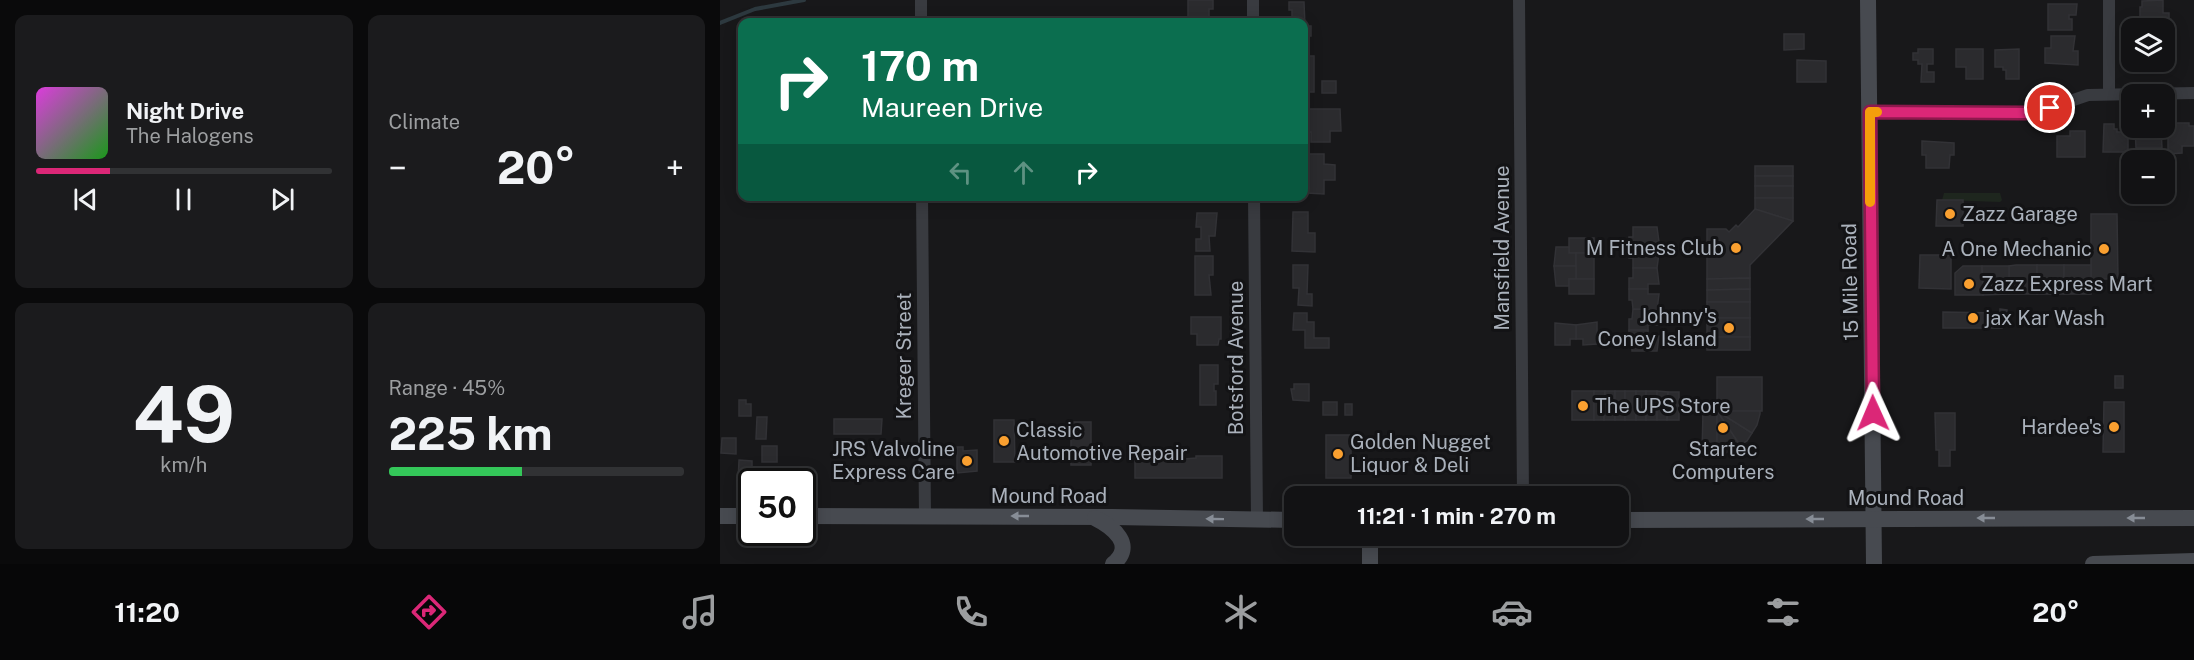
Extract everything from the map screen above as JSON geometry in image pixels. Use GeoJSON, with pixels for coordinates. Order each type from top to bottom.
{"type":"FeatureCollection","features":[{"type":"Feature","properties":{"kind":"main road","name":"15 Mile Road"},"geometry":{"type":"LineString","coordinates":[[1868,0],[1874,564]]}},
{"type":"Feature","properties":{"kind":"main road"},"geometry":{"type":"LineString","coordinates":[[720,516],[738,516]]}},
{"type":"Feature","properties":{"kind":"main road","name":"Mound Road"},"geometry":{"type":"LineString","coordinates":[[816,516],[1284,520]]}},
{"type":"Feature","properties":{"kind":"main road"},"geometry":{"type":"LineString","coordinates":[[1092,517],[1112,527],[1118,533],[1121,550],[1119,558],[1113,564]]}},
{"type":"Feature","properties":{"kind":"main road","name":"Mound Road"},"geometry":{"type":"LineString","coordinates":[[1629,520],[2194,518]]}},
{"type":"Feature","properties":{"kind":"main road"},"geometry":{"type":"LineString","coordinates":[[1370,546],[1370,564]]}},
{"type":"Feature","properties":{"kind":"main road"},"geometry":{"type":"LineString","coordinates":[[2093,564],[2194,561]]}},
{"type":"Feature","properties":{"kind":"street"},"geometry":{"type":"LineString","coordinates":[[921,0],[921,18]]}},
{"type":"Feature","properties":{"kind":"street"},"geometry":{"type":"LineString","coordinates":[[1253,0],[1253,18]]}},
{"type":"Feature","properties":{"kind":"street","name":"Mansfield Avenue"},"geometry":{"type":"LineString","coordinates":[[1520,0],[1523,486]]}},
{"type":"Feature","properties":{"kind":"street"},"geometry":{"type":"LineString","coordinates":[[2109,0],[2109,94]]}},
{"type":"Feature","properties":{"kind":"street"},"geometry":{"type":"LineString","coordinates":[[1870,112],[2033,112],[2088,95],[2194,93]]}},
{"type":"Feature","properties":{"kind":"street","name":"Kreger Street"},"geometry":{"type":"LineString","coordinates":[[922,201],[925,516]]}},
{"type":"Feature","properties":{"kind":"street","name":"Botsford Avenue"},"geometry":{"type":"LineString","coordinates":[[1254,201],[1257,520]]}},
{"type":"Feature","properties":{"kind":"shaded area"},"geometry":{"type":"Polygon","coordinates":[[[1944,193],[2000,193],[2002,200],[2000,202],[1942,200],[1944,193]]]}},
{"type":"Feature","properties":{"kind":"building"},"geometry":{"type":"Polygon","coordinates":[[[1188,0],[1213,0],[1213,9],[1209,9],[1209,18],[1188,18],[1188,0]]]}},
{"type":"Feature","properties":{"kind":"building"},"geometry":{"type":"Polygon","coordinates":[[[2163,0],[2163,13],[2169,13],[2169,18],[2140,18],[2142,1],[2163,0]]]}},
{"type":"Feature","properties":{"kind":"building"},"geometry":{"type":"Polygon","coordinates":[[[1289,2],[1304,2],[1305,18],[1292,18],[1292,10],[1289,10],[1289,2]]]}},
{"type":"Feature","properties":{"kind":"building"},"geometry":{"type":"Polygon","coordinates":[[[2048,4],[2077,4],[2076,15],[2069,15],[2069,19],[2072,19],[2072,30],[2048,30],[2048,4]]]}},
{"type":"Feature","properties":{"kind":"building"},"geometry":{"type":"Polygon","coordinates":[[[1308,26],[1311,26],[1311,36],[1308,36],[1308,26]]]}},
{"type":"Feature","properties":{"kind":"building"},"geometry":{"type":"Polygon","coordinates":[[[1784,34],[1804,34],[1804,49],[1784,50],[1784,34]]]}},
{"type":"Feature","properties":{"kind":"building"},"geometry":{"type":"Polygon","coordinates":[[[2051,36],[2075,36],[2073,51],[2078,51],[2078,65],[2045,63],[2045,48],[2051,48],[2051,36]]]}},
{"type":"Feature","properties":{"kind":"building"},"geometry":{"type":"Polygon","coordinates":[[[1918,49],[1933,49],[1933,64],[1927,64],[1927,72],[1934,72],[1934,82],[1921,82],[1922,64],[1918,64],[1918,60],[1913,60],[1913,53],[1918,53],[1918,49]]]}},
{"type":"Feature","properties":{"kind":"building"},"geometry":{"type":"Polygon","coordinates":[[[1956,49],[1983,49],[1983,79],[1966,79],[1966,67],[1956,67],[1956,49]]]}},
{"type":"Feature","properties":{"kind":"building"},"geometry":{"type":"Polygon","coordinates":[[[2019,49],[2019,79],[2006,79],[2006,70],[2003,70],[2003,67],[1995,67],[1995,50],[2019,49]]]}},
{"type":"Feature","properties":{"kind":"building"},"geometry":{"type":"Polygon","coordinates":[[[1308,56],[1314,56],[1314,92],[1308,92],[1308,56]]]}},
{"type":"Feature","properties":{"kind":"building"},"geometry":{"type":"Polygon","coordinates":[[[1797,60],[1826,61],[1826,82],[1797,82],[1797,60]]]}},
{"type":"Feature","properties":{"kind":"building"},"geometry":{"type":"Polygon","coordinates":[[[1322,81],[1336,81],[1336,93],[1322,93],[1322,81]]]}},
{"type":"Feature","properties":{"kind":"building"},"geometry":{"type":"Polygon","coordinates":[[[1308,109],[1340,109],[1341,131],[1330,131],[1330,142],[1311,142],[1311,132],[1308,132],[1308,109]]]}},
{"type":"Feature","properties":{"kind":"building"},"geometry":{"type":"Polygon","coordinates":[[[2175,123],[2189,123],[2189,126],[2194,126],[2194,146],[2182,146],[2182,153],[2175,154],[2175,150],[2168,150],[2168,138],[2175,138],[2175,123]]]}},
{"type":"Feature","properties":{"kind":"building"},"geometry":{"type":"Polygon","coordinates":[[[2104,124],[2114,124],[2114,129],[2121,132],[2121,138],[2128,138],[2128,150],[2103,152],[2104,124]]]}},
{"type":"Feature","properties":{"kind":"building"},"geometry":{"type":"Polygon","coordinates":[[[2070,131],[2085,131],[2085,157],[2057,157],[2057,136],[2070,136],[2070,131]]]}},
{"type":"Feature","properties":{"kind":"building"},"geometry":{"type":"Polygon","coordinates":[[[2136,138],[2162,138],[2162,148],[2136,148],[2136,138]]]}},
{"type":"Feature","properties":{"kind":"building"},"geometry":{"type":"Polygon","coordinates":[[[1922,141],[1954,143],[1954,155],[1950,155],[1949,168],[1926,168],[1926,155],[1922,155],[1922,141]]]}},
{"type":"Feature","properties":{"kind":"building"},"geometry":{"type":"Polygon","coordinates":[[[1308,154],[1324,154],[1324,164],[1335,165],[1335,180],[1324,180],[1324,194],[1308,193],[1308,154]]]}},
{"type":"Feature","properties":{"kind":"building"},"geometry":{"type":"Polygon","coordinates":[[[1755,166],[1793,166],[1793,176],[1755,176],[1755,166]]]}},
{"type":"Feature","properties":{"kind":"building"},"geometry":{"type":"Polygon","coordinates":[[[1755,176],[1793,176],[1793,186],[1755,186],[1755,176]]]}},
{"type":"Feature","properties":{"kind":"building"},"geometry":{"type":"Polygon","coordinates":[[[1755,186],[1793,186],[1793,198],[1755,198],[1755,186]]]}},
{"type":"Feature","properties":{"kind":"building"},"geometry":{"type":"Polygon","coordinates":[[[1755,198],[1793,198],[1793,221],[1755,209],[1755,198]]]}},
{"type":"Feature","properties":{"kind":"building","name":"Zazz Garage"},"geometry":{"type":"Polygon","coordinates":[[[1937,200],[1963,200],[1963,226],[1936,226],[1937,200]]]}},
{"type":"Feature","properties":{"kind":"building","name":"M Fitness Club"},"geometry":{"type":"Polygon","coordinates":[[[1755,209],[1793,221],[1750,265],[1750,278],[1707,279],[1707,229],[1726,229],[1729,232],[1736,225],[1738,227],[1755,209]]]}},
{"type":"Feature","properties":{"kind":"building"},"geometry":{"type":"Polygon","coordinates":[[[1293,212],[1308,212],[1308,233],[1315,233],[1315,252],[1292,251],[1293,212]]]}},
{"type":"Feature","properties":{"kind":"building"},"geometry":{"type":"Polygon","coordinates":[[[1197,213],[1217,213],[1215,236],[1209,236],[1210,251],[1196,251],[1196,239],[1201,239],[1201,227],[1196,227],[1197,213]]]}},
{"type":"Feature","properties":{"kind":"building","name":"A One Mechanic"},"geometry":{"type":"Polygon","coordinates":[[[2091,214],[2117,214],[2118,279],[2091,279],[2091,214]]]}},
{"type":"Feature","properties":{"kind":"building"},"geometry":{"type":"Polygon","coordinates":[[[1633,227],[1657,227],[1659,242],[1649,242],[1649,247],[1629,247],[1629,237],[1633,237],[1633,227]]]}},
{"type":"Feature","properties":{"kind":"building"},"geometry":{"type":"Polygon","coordinates":[[[1569,238],[1594,238],[1594,253],[1569,253],[1569,238]]]}},
{"type":"Feature","properties":{"kind":"building"},"geometry":{"type":"Polygon","coordinates":[[[1556,247],[1569,247],[1569,253],[1576,253],[1576,266],[1554,266],[1556,247]]]}},
{"type":"Feature","properties":{"kind":"building"},"geometry":{"type":"Polygon","coordinates":[[[1629,247],[1649,247],[1649,253],[1659,253],[1657,268],[1633,268],[1633,258],[1629,258],[1629,247]]]}},
{"type":"Feature","properties":{"kind":"building"},"geometry":{"type":"Polygon","coordinates":[[[1576,253],[1594,253],[1594,279],[1576,279],[1576,253]]]}},
{"type":"Feature","properties":{"kind":"building"},"geometry":{"type":"Polygon","coordinates":[[[1920,255],[1951,255],[1951,289],[1919,288],[1920,255]]]}},
{"type":"Feature","properties":{"kind":"building"},"geometry":{"type":"Polygon","coordinates":[[[1195,256],[1213,256],[1213,275],[1209,275],[1211,295],[1195,295],[1195,256]]]}},
{"type":"Feature","properties":{"kind":"building"},"geometry":{"type":"Polygon","coordinates":[[[1293,265],[1308,265],[1307,294],[1312,294],[1312,306],[1298,305],[1299,288],[1293,288],[1293,265]]]}},
{"type":"Feature","properties":{"kind":"building"},"geometry":{"type":"Polygon","coordinates":[[[2037,265],[2037,294],[2009,294],[2009,266],[2037,265]]]}},
{"type":"Feature","properties":{"kind":"building"},"geometry":{"type":"Polygon","coordinates":[[[2037,265],[2064,265],[2064,294],[2037,294],[2037,265]]]}},
{"type":"Feature","properties":{"kind":"building"},"geometry":{"type":"Polygon","coordinates":[[[2064,265],[2091,265],[2091,294],[2064,294],[2064,265]]]}},
{"type":"Feature","properties":{"kind":"building"},"geometry":{"type":"Polygon","coordinates":[[[1554,266],[1576,266],[1576,279],[1569,279],[1569,286],[1556,286],[1554,266]]]}},
{"type":"Feature","properties":{"kind":"building","name":"Zazz Express Mart"},"geometry":{"type":"Polygon","coordinates":[[[1963,266],[1982,266],[1983,295],[1955,295],[1955,273],[1963,266]]]}},
{"type":"Feature","properties":{"kind":"building"},"geometry":{"type":"Polygon","coordinates":[[[1982,266],[2009,266],[2009,294],[1983,295],[1982,266]]]}},
{"type":"Feature","properties":{"kind":"building"},"geometry":{"type":"Polygon","coordinates":[[[1633,268],[1657,268],[1659,284],[1648,284],[1648,289],[1629,289],[1629,278],[1633,278],[1633,268]]]}},
{"type":"Feature","properties":{"kind":"building"},"geometry":{"type":"Polygon","coordinates":[[[1750,278],[1750,289],[1707,290],[1707,279],[1750,278]]]}},
{"type":"Feature","properties":{"kind":"building"},"geometry":{"type":"Polygon","coordinates":[[[1569,279],[1594,279],[1594,294],[1569,294],[1569,279]]]}},
{"type":"Feature","properties":{"kind":"building"},"geometry":{"type":"Polygon","coordinates":[[[1629,289],[1648,289],[1648,294],[1659,294],[1657,310],[1633,309],[1632,300],[1629,300],[1629,289]]]}},
{"type":"Feature","properties":{"kind":"building"},"geometry":{"type":"Polygon","coordinates":[[[1750,289],[1750,302],[1707,302],[1707,290],[1750,289]]]}},
{"type":"Feature","properties":{"kind":"building"},"geometry":{"type":"Polygon","coordinates":[[[1707,302],[1750,302],[1750,318],[1707,318],[1707,302]]]}},
{"type":"Feature","properties":{"kind":"building"},"geometry":{"type":"Polygon","coordinates":[[[1633,309],[1657,310],[1659,325],[1648,325],[1648,330],[1629,330],[1629,319],[1632,319],[1633,309]]]}},
{"type":"Feature","properties":{"kind":"building","name":"jax Kar Wash"},"geometry":{"type":"Polygon","coordinates":[[[2000,309],[2007,310],[2007,317],[2002,317],[2002,328],[1943,328],[1943,312],[2000,313],[2000,309]]]}},
{"type":"Feature","properties":{"kind":"building"},"geometry":{"type":"Polygon","coordinates":[[[1294,313],[1307,313],[1307,322],[1314,322],[1314,338],[1329,338],[1329,348],[1305,348],[1305,330],[1293,330],[1294,313]]]}},
{"type":"Feature","properties":{"kind":"building"},"geometry":{"type":"Polygon","coordinates":[[[1191,317],[1221,317],[1221,339],[1218,345],[1197,345],[1197,334],[1191,334],[1191,317]]]}},
{"type":"Feature","properties":{"kind":"building","name":"Johnny's Coney Island"},"geometry":{"type":"Polygon","coordinates":[[[1707,318],[1750,318],[1750,337],[1707,337],[1707,318]]]}},
{"type":"Feature","properties":{"kind":"building"},"geometry":{"type":"Polygon","coordinates":[[[1597,322],[1597,344],[1583,345],[1583,339],[1576,339],[1576,325],[1597,322]]]}},
{"type":"Feature","properties":{"kind":"building"},"geometry":{"type":"Polygon","coordinates":[[[1555,323],[1576,325],[1576,339],[1570,339],[1570,345],[1555,345],[1555,323]]]}},
{"type":"Feature","properties":{"kind":"building"},"geometry":{"type":"Polygon","coordinates":[[[1629,330],[1648,330],[1648,336],[1659,336],[1657,351],[1632,351],[1629,330]]]}},
{"type":"Feature","properties":{"kind":"building"},"geometry":{"type":"Polygon","coordinates":[[[1707,337],[1750,337],[1750,350],[1707,350],[1707,337]]]}},
{"type":"Feature","properties":{"kind":"building"},"geometry":{"type":"Polygon","coordinates":[[[1200,365],[1218,365],[1218,384],[1214,384],[1216,405],[1200,405],[1200,365]]]}},
{"type":"Feature","properties":{"kind":"building"},"geometry":{"type":"Polygon","coordinates":[[[2115,376],[2123,376],[2123,388],[2115,388],[2115,376]]]}},
{"type":"Feature","properties":{"kind":"building"},"geometry":{"type":"Polygon","coordinates":[[[1717,377],[1762,377],[1762,411],[1717,411],[1717,377]]]}},
{"type":"Feature","properties":{"kind":"building"},"geometry":{"type":"Polygon","coordinates":[[[1294,384],[1309,384],[1309,401],[1293,400],[1291,389],[1294,389],[1294,384]]]}},
{"type":"Feature","properties":{"kind":"building","name":"The UPS Store"},"geometry":{"type":"Polygon","coordinates":[[[1572,391],[1594,391],[1594,420],[1572,420],[1572,391]]]}},
{"type":"Feature","properties":{"kind":"building"},"geometry":{"type":"Polygon","coordinates":[[[1594,391],[1605,391],[1604,420],[1594,420],[1594,391]]]}},
{"type":"Feature","properties":{"kind":"building"},"geometry":{"type":"Polygon","coordinates":[[[1605,391],[1615,391],[1615,420],[1604,420],[1605,391]]]}},
{"type":"Feature","properties":{"kind":"building"},"geometry":{"type":"Polygon","coordinates":[[[1615,391],[1625,391],[1625,420],[1615,420],[1615,391]]]}},
{"type":"Feature","properties":{"kind":"building"},"geometry":{"type":"Polygon","coordinates":[[[1625,391],[1636,391],[1636,420],[1625,420],[1625,391]]]}},
{"type":"Feature","properties":{"kind":"building"},"geometry":{"type":"Polygon","coordinates":[[[1636,391],[1646,391],[1646,420],[1636,420],[1636,391]]]}},
{"type":"Feature","properties":{"kind":"building"},"geometry":{"type":"Polygon","coordinates":[[[1646,391],[1657,391],[1657,420],[1646,420],[1646,391]]]}},
{"type":"Feature","properties":{"kind":"building"},"geometry":{"type":"Polygon","coordinates":[[[1657,391],[1668,392],[1667,420],[1657,420],[1657,391]]]}},
{"type":"Feature","properties":{"kind":"building"},"geometry":{"type":"Polygon","coordinates":[[[1668,392],[1679,392],[1679,420],[1667,420],[1668,392]]]}},
{"type":"Feature","properties":{"kind":"building"},"geometry":{"type":"Polygon","coordinates":[[[739,400],[746,400],[746,404],[751,404],[751,416],[739,416],[739,400]]]}},
{"type":"Feature","properties":{"kind":"building"},"geometry":{"type":"Polygon","coordinates":[[[1323,402],[1337,402],[1337,415],[1323,415],[1323,402]]]}},
{"type":"Feature","properties":{"kind":"building","name":"Hardee's"},"geometry":{"type":"Polygon","coordinates":[[[2104,402],[2124,402],[2124,452],[2103,452],[2104,402]]]}},
{"type":"Feature","properties":{"kind":"building"},"geometry":{"type":"Polygon","coordinates":[[[1345,404],[1352,404],[1352,415],[1345,415],[1345,404]]]}},
{"type":"Feature","properties":{"kind":"building"},"geometry":{"type":"Polygon","coordinates":[[[1703,411],[1717,411],[1717,454],[1702,454],[1703,411]]]}},
{"type":"Feature","properties":{"kind":"building","name":"Startec Computers"},"geometry":{"type":"Polygon","coordinates":[[[1717,411],[1740,445],[1724,454],[1717,454],[1717,411]]]}},
{"type":"Feature","properties":{"kind":"building"},"geometry":{"type":"Polygon","coordinates":[[[1717,411],[1752,433],[1747,441],[1740,445],[1717,411]]]}},
{"type":"Feature","properties":{"kind":"building"},"geometry":{"type":"Polygon","coordinates":[[[1717,411],[1760,411],[1760,414],[1752,433],[1717,411]]]}},
{"type":"Feature","properties":{"kind":"building"},"geometry":{"type":"Polygon","coordinates":[[[1935,413],[1955,413],[1955,450],[1950,450],[1950,466],[1939,466],[1935,413]]]}},
{"type":"Feature","properties":{"kind":"building"},"geometry":{"type":"Polygon","coordinates":[[[757,417],[767,417],[766,439],[756,439],[757,417]]]}},
{"type":"Feature","properties":{"kind":"building"},"geometry":{"type":"Polygon","coordinates":[[[834,419],[882,419],[881,434],[834,434],[834,419]]]}},
{"type":"Feature","properties":{"kind":"building","name":"Classic Automotive Repair"},"geometry":{"type":"Polygon","coordinates":[[[994,420],[1014,420],[1015,462],[994,462],[994,420]]]}},
{"type":"Feature","properties":{"kind":"building"},"geometry":{"type":"Polygon","coordinates":[[[1071,422],[1091,422],[1091,465],[1071,465],[1071,422]]]}},
{"type":"Feature","properties":{"kind":"building","name":"Golden Nugget Liquor & Deli"},"geometry":{"type":"Polygon","coordinates":[[[1326,435],[1351,435],[1351,478],[1326,478],[1326,435]]]}},
{"type":"Feature","properties":{"kind":"building"},"geometry":{"type":"Polygon","coordinates":[[[722,438],[736,438],[736,454],[721,453],[722,438]]]}},
{"type":"Feature","properties":{"kind":"building"},"geometry":{"type":"Polygon","coordinates":[[[762,446],[777,446],[777,462],[762,462],[762,446]]]}},
{"type":"Feature","properties":{"kind":"building","name":"JRS Valvoline Express Care"},"geometry":{"type":"Polygon","coordinates":[[[957,447],[963,447],[963,451],[977,450],[977,471],[957,473],[957,447]]]}},
{"type":"Feature","properties":{"kind":"building"},"geometry":{"type":"Polygon","coordinates":[[[1135,456],[1160,456],[1160,459],[1172,459],[1172,456],[1184,456],[1184,459],[1196,458],[1196,456],[1222,456],[1222,478],[1135,478],[1135,456]]]}},
{"type":"Feature","properties":{"kind":"building"},"geometry":{"type":"Polygon","coordinates":[[[739,460],[752,461],[752,468],[739,468],[739,460]]]}},
{"type":"Feature","properties":{"kind":"waterway"},"geometry":{"type":"LineString","coordinates":[[720,23],[755,9],[804,0]]}},
{"type":"Feature","properties":{"kind":"slow traffic"},"geometry":{"type":"LineString","coordinates":[[1870,202],[1870,112],[1877,112]]}},
{"type":"Feature","properties":{"kind":"place","name":"Zazz Garage"},"geometry":{"type":"Point","coordinates":[1950,214]}},
{"type":"Feature","properties":{"kind":"place","name":"M Fitness Club"},"geometry":{"type":"Point","coordinates":[1736,248]}},
{"type":"Feature","properties":{"kind":"place","name":"A One Mechanic"},"geometry":{"type":"Point","coordinates":[2104,249]}},
{"type":"Feature","properties":{"kind":"place","name":"Zazz Express Mart"},"geometry":{"type":"Point","coordinates":[1969,284]}},
{"type":"Feature","properties":{"kind":"place","name":"jax Kar Wash"},"geometry":{"type":"Point","coordinates":[1973,318]}},
{"type":"Feature","properties":{"kind":"place","name":"Johnny's Coney Island"},"geometry":{"type":"Point","coordinates":[1729,328]}},
{"type":"Feature","properties":{"kind":"place","name":"The UPS Store"},"geometry":{"type":"Point","coordinates":[1583,406]}},
{"type":"Feature","properties":{"kind":"place","name":"Hardee's"},"geometry":{"type":"Point","coordinates":[2114,427]}},
{"type":"Feature","properties":{"kind":"place","name":"Startec Computers"},"geometry":{"type":"Point","coordinates":[1723,428]}},
{"type":"Feature","properties":{"kind":"place","name":"Classic Automotive Repair"},"geometry":{"type":"Point","coordinates":[1004,441]}},
{"type":"Feature","properties":{"kind":"place","name":"Golden Nugget Liquor & Deli"},"geometry":{"type":"Point","coordinates":[1338,454]}},
{"type":"Feature","properties":{"kind":"place","name":"JRS Valvoline Express Care"},"geometry":{"type":"Point","coordinates":[967,461]}},
{"type":"Feature","properties":{"kind":"route"},"geometry":{"type":"LineString","coordinates":[[1873,413],[1870,112],[2026,113],[2050,108]]}}]}
